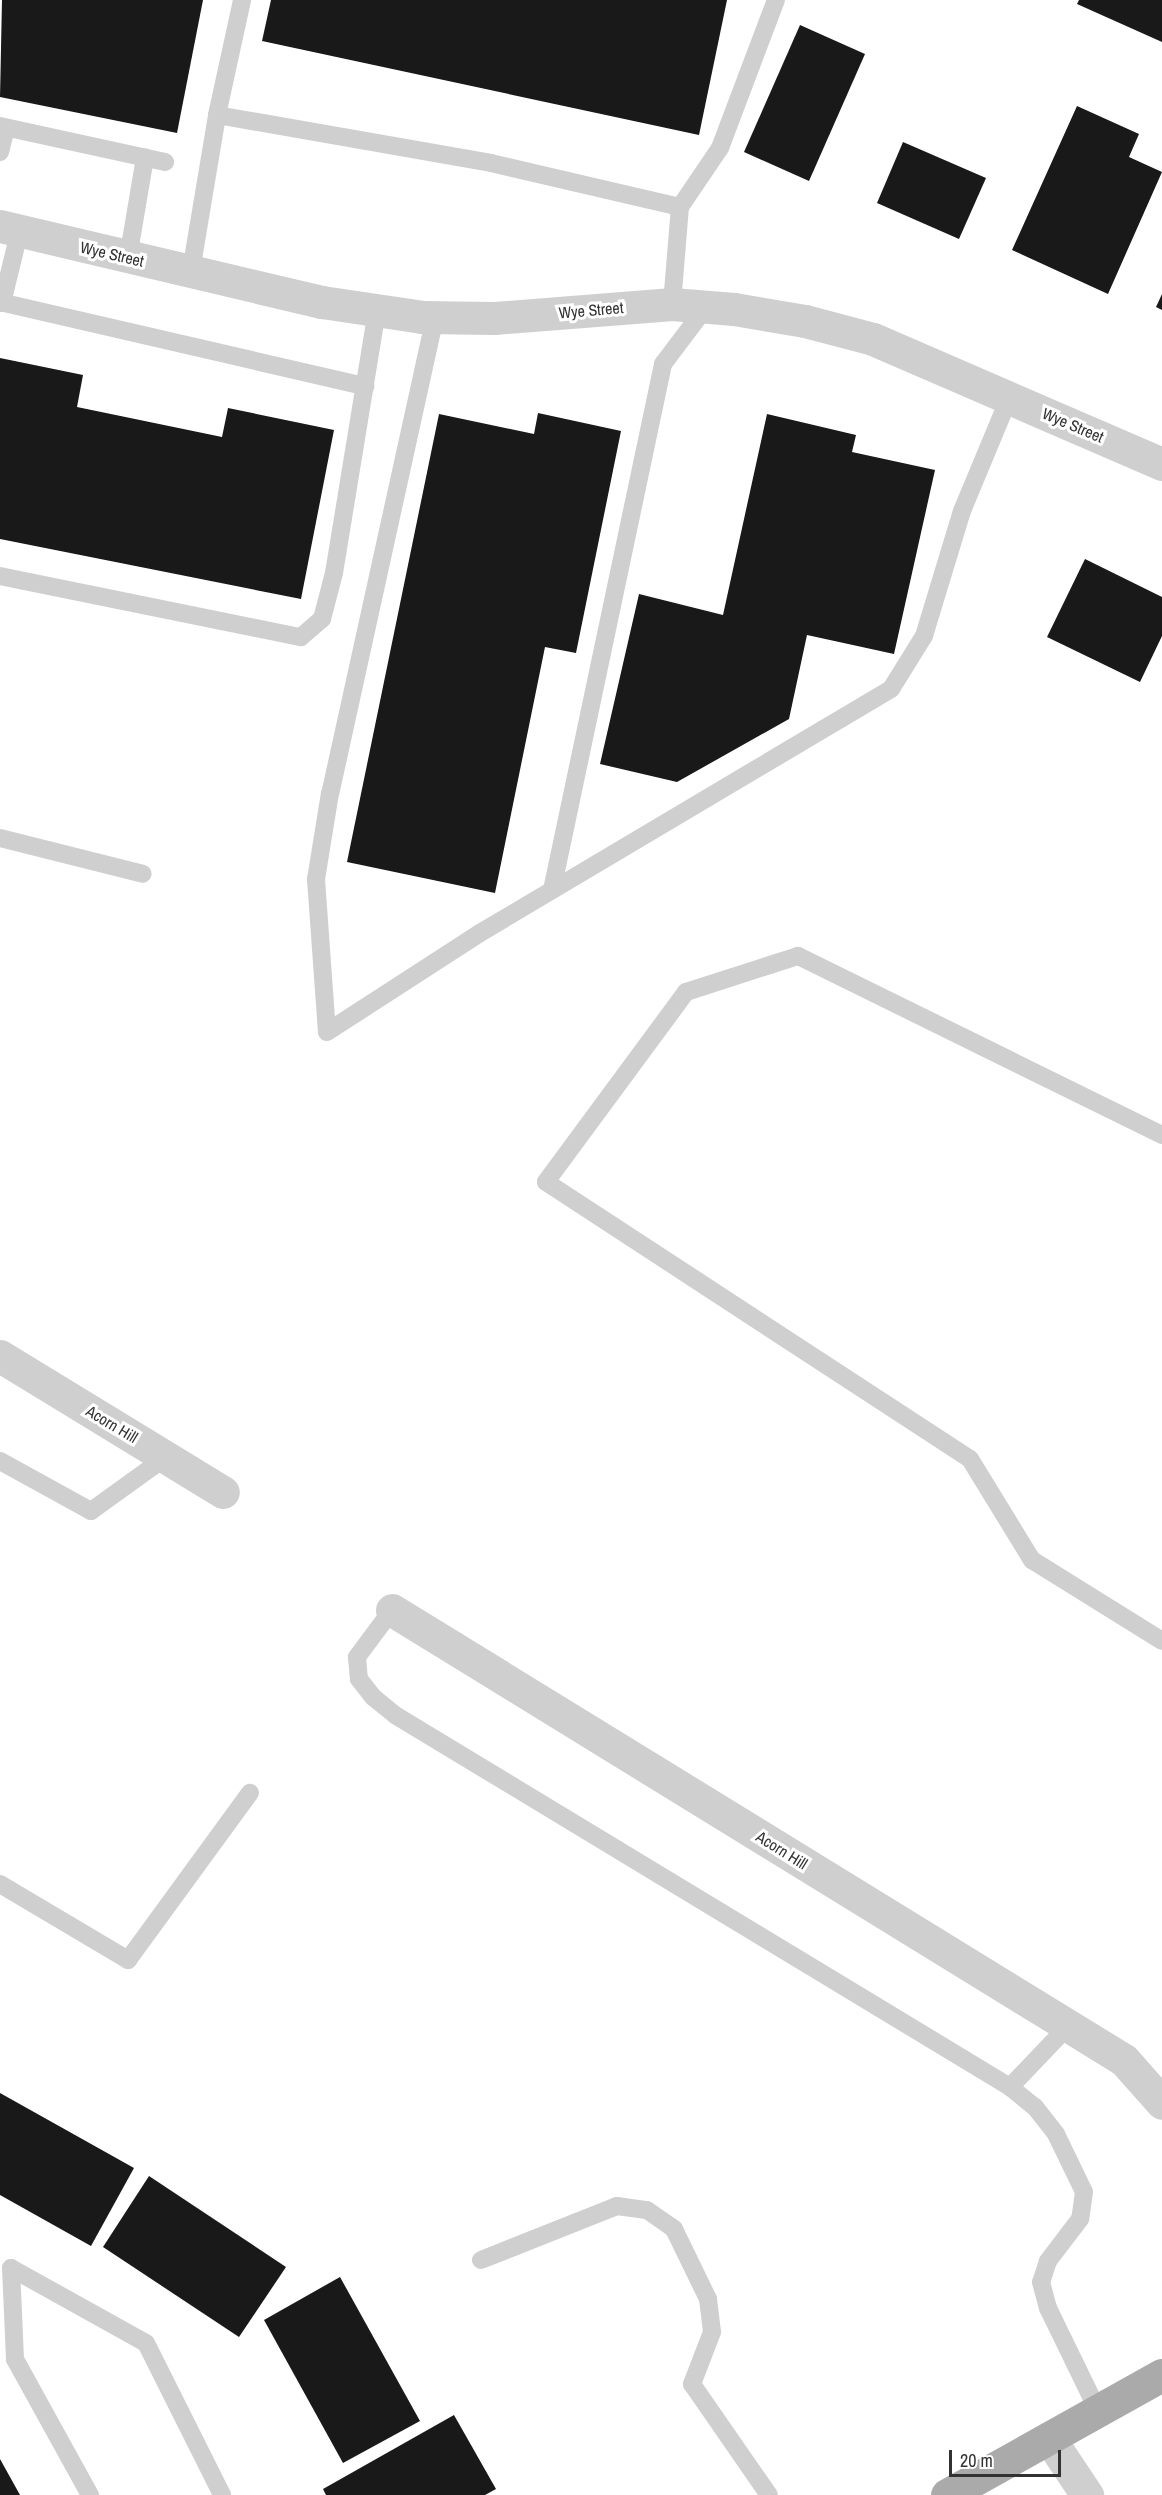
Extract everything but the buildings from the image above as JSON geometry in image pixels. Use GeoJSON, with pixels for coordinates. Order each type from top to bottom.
{"type":"FeatureCollection","features":[{"type":"Feature","properties":{"kind":"main road"},"geometry":{"type":"LineString","coordinates":[[947,2495],[1162,2375]]}},
{"type":"Feature","properties":{"kind":"street","name":"Wye Street"},"geometry":{"type":"LineString","coordinates":[[10,229],[322,302],[435,317],[494,318],[672,304],[805,321],[873,339],[1162,464]]}},
{"type":"Feature","properties":{"kind":"street","name":"Acorn Hill"},"geometry":{"type":"LineString","coordinates":[[0,1356],[223,1492]]}},
{"type":"Feature","properties":{"kind":"street","name":"Acorn Hill"},"geometry":{"type":"LineString","coordinates":[[392,1610],[1124,2060],[1162,2103]]}},
{"type":"Feature","properties":{"kind":"street"},"geometry":{"type":"LineString","coordinates":[[1049,2438],[1086,2495]]}},
{"type":"Feature","properties":{"kind":"lane"},"geometry":{"type":"LineString","coordinates":[[191,271],[217,116],[242,0]]}},
{"type":"Feature","properties":{"kind":"lane"},"geometry":{"type":"LineString","coordinates":[[672,304],[680,207],[720,148],[776,0]]}},
{"type":"Feature","properties":{"kind":"lane"},"geometry":{"type":"LineString","coordinates":[[217,116],[491,163],[680,207]]}},
{"type":"Feature","properties":{"kind":"lane"},"geometry":{"type":"LineString","coordinates":[[0,152],[3,127],[165,162]]}},
{"type":"Feature","properties":{"kind":"lane"},"geometry":{"type":"LineString","coordinates":[[128,258],[145,157]]}},
{"type":"Feature","properties":{"kind":"lane"},"geometry":{"type":"LineString","coordinates":[[10,229],[1,302],[365,386]]}},
{"type":"Feature","properties":{"kind":"lane"},"geometry":{"type":"LineString","coordinates":[[552,890],[663,364],[706,307]]}},
{"type":"Feature","properties":{"kind":"lane"},"geometry":{"type":"LineString","coordinates":[[0,576],[301,637],[322,619],[331,585],[377,310]]}},
{"type":"Feature","properties":{"kind":"lane"},"geometry":{"type":"LineString","coordinates":[[435,317],[330,793],[316,879],[327,1032],[480,933],[891,688],[924,636],[962,511],[1009,398]]}},
{"type":"Feature","properties":{"kind":"lane"},"geometry":{"type":"LineString","coordinates":[[0,838],[143,874]]}},
{"type":"Feature","properties":{"kind":"lane"},"geometry":{"type":"LineString","coordinates":[[1162,1135],[798,956],[686,992],[546,1182],[970,1459],[1032,1560],[1162,1641]]}},
{"type":"Feature","properties":{"kind":"lane"},"geometry":{"type":"LineString","coordinates":[[0,1461],[91,1511],[166,1457]]}},
{"type":"Feature","properties":{"kind":"lane"},"geometry":{"type":"LineString","coordinates":[[392,1610],[357,1657],[359,1679],[373,1697],[395,1715],[1010,2087],[1035,2107],[1056,2134],[1084,2192],[1080,2218],[1048,2261],[1041,2282],[1048,2308],[1098,2411]]}},
{"type":"Feature","properties":{"kind":"lane"},"geometry":{"type":"LineString","coordinates":[[0,1884],[129,1960],[250,1793]]}},
{"type":"Feature","properties":{"kind":"lane"},"geometry":{"type":"LineString","coordinates":[[1010,2087],[1068,2025]]}},
{"type":"Feature","properties":{"kind":"lane"},"geometry":{"type":"LineString","coordinates":[[481,2260],[617,2206],[647,2210],[674,2229],[708,2299],[712,2332],[692,2384],[769,2495]]}},
{"type":"Feature","properties":{"kind":"lane"},"geometry":{"type":"LineString","coordinates":[[90,2495],[15,2359],[11,2268],[146,2343],[222,2495]]}}]}
